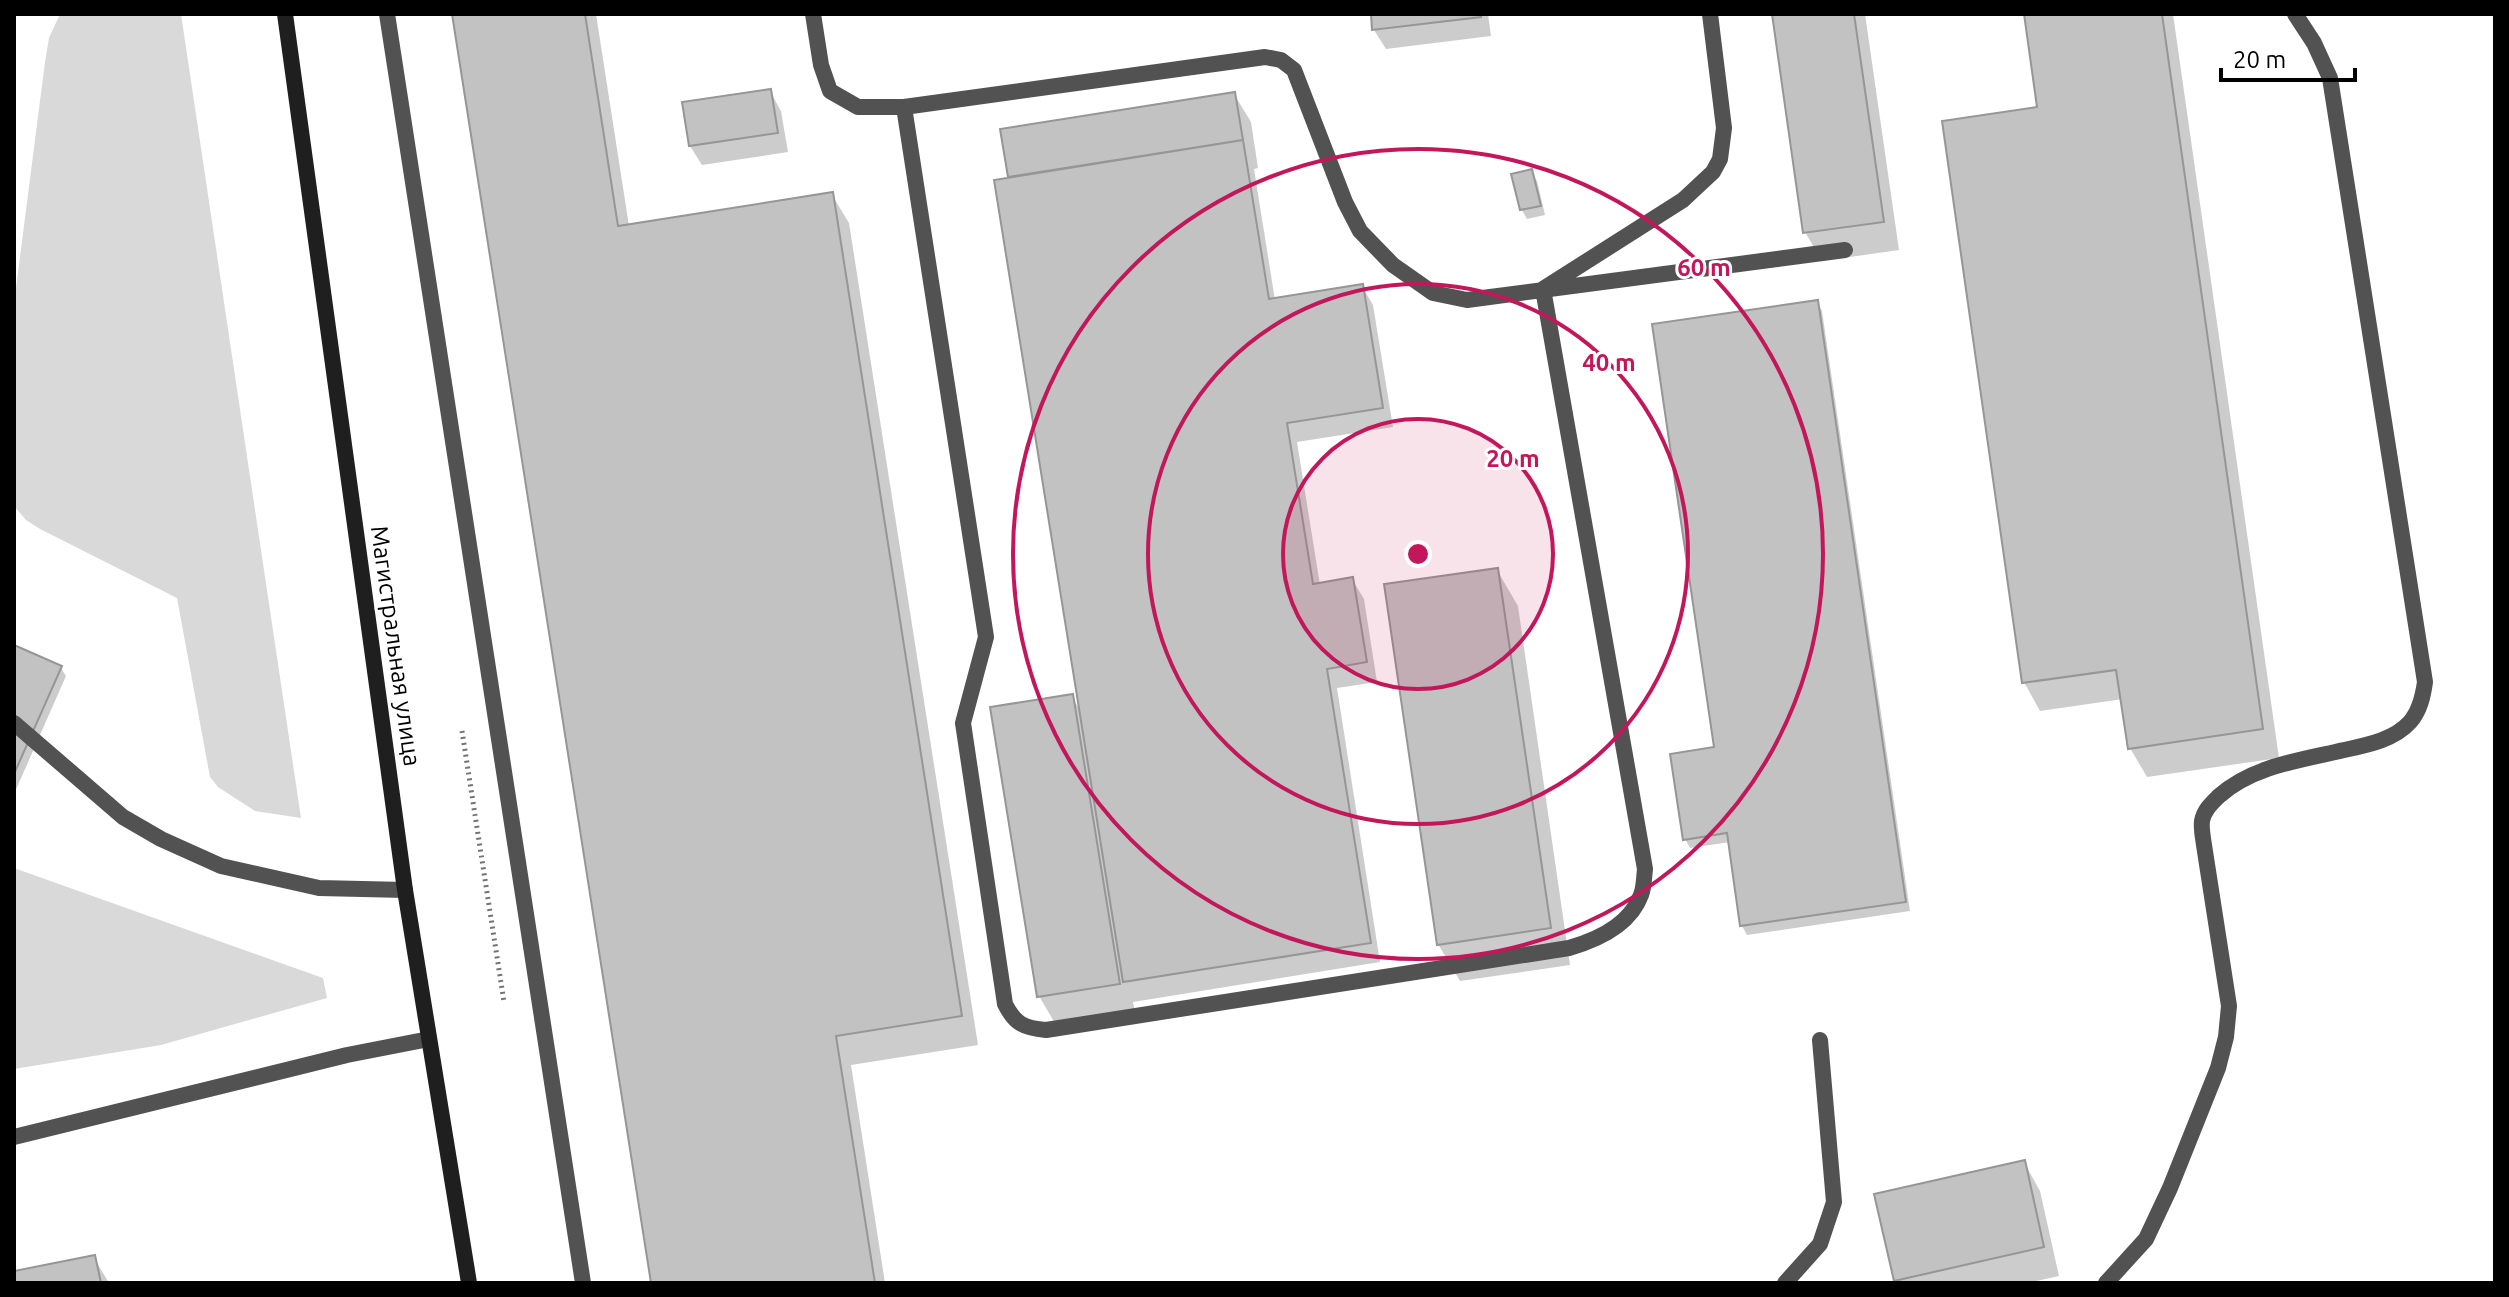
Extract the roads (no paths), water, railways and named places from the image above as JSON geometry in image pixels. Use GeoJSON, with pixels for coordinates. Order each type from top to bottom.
{"type":"FeatureCollection","features":[{"type":"Feature","properties":{"kind":"main road","name":"Магистральная улица"},"geometry":{"type":"LineString","coordinates":[[285,14],[405,890],[469,1283]]}},
{"type":"Feature","properties":{"kind":"lane"},"geometry":{"type":"LineString","coordinates":[[387,14],[583,1283]]}},
{"type":"Feature","properties":{"kind":"lane"},"geometry":{"type":"LineString","coordinates":[[813,14],[821,65],[830,91],[858,107],[904,107],[1265,57],[1281,60],[1294,70],[1345,202],[1360,231],[1393,265],[1433,293],[1467,300],[1845,250]]}},
{"type":"Feature","properties":{"kind":"lane"},"geometry":{"type":"LineString","coordinates":[[1543,289],[1683,200],[1713,172],[1720,159],[1724,128],[1710,14]]}},
{"type":"Feature","properties":{"kind":"lane"},"geometry":{"type":"LineString","coordinates":[[2106,1283],[2146,1239],[2218,1068],[2226,1037],[2229,1006],[2202,820],[2209,805],[2248,776],[2278,765],[2375,743],[2394,735],[2411,721],[2422,701],[2425,682],[2330,78],[2314,43],[2295,14]]}},
{"type":"Feature","properties":{"kind":"lane"},"geometry":{"type":"LineString","coordinates":[[904,107],[986,637],[963,723],[1005,1004],[1013,1020],[1028,1028],[1046,1030],[1569,948],[1611,932],[1631,911],[1641,895],[1645,869],[1543,289]]}},
{"type":"Feature","properties":{"kind":"lane"},"geometry":{"type":"LineString","coordinates":[[14,723],[123,817],[161,839],[221,866],[319,888],[405,890]]}},
{"type":"Feature","properties":{"kind":"lane"},"geometry":{"type":"LineString","coordinates":[[14,1137],[347,1055],[429,1039]]}},
{"type":"Feature","properties":{"kind":"lane"},"geometry":{"type":"LineString","coordinates":[[1785,1283],[1820,1244],[1834,1202],[1820,1040]]}}]}
